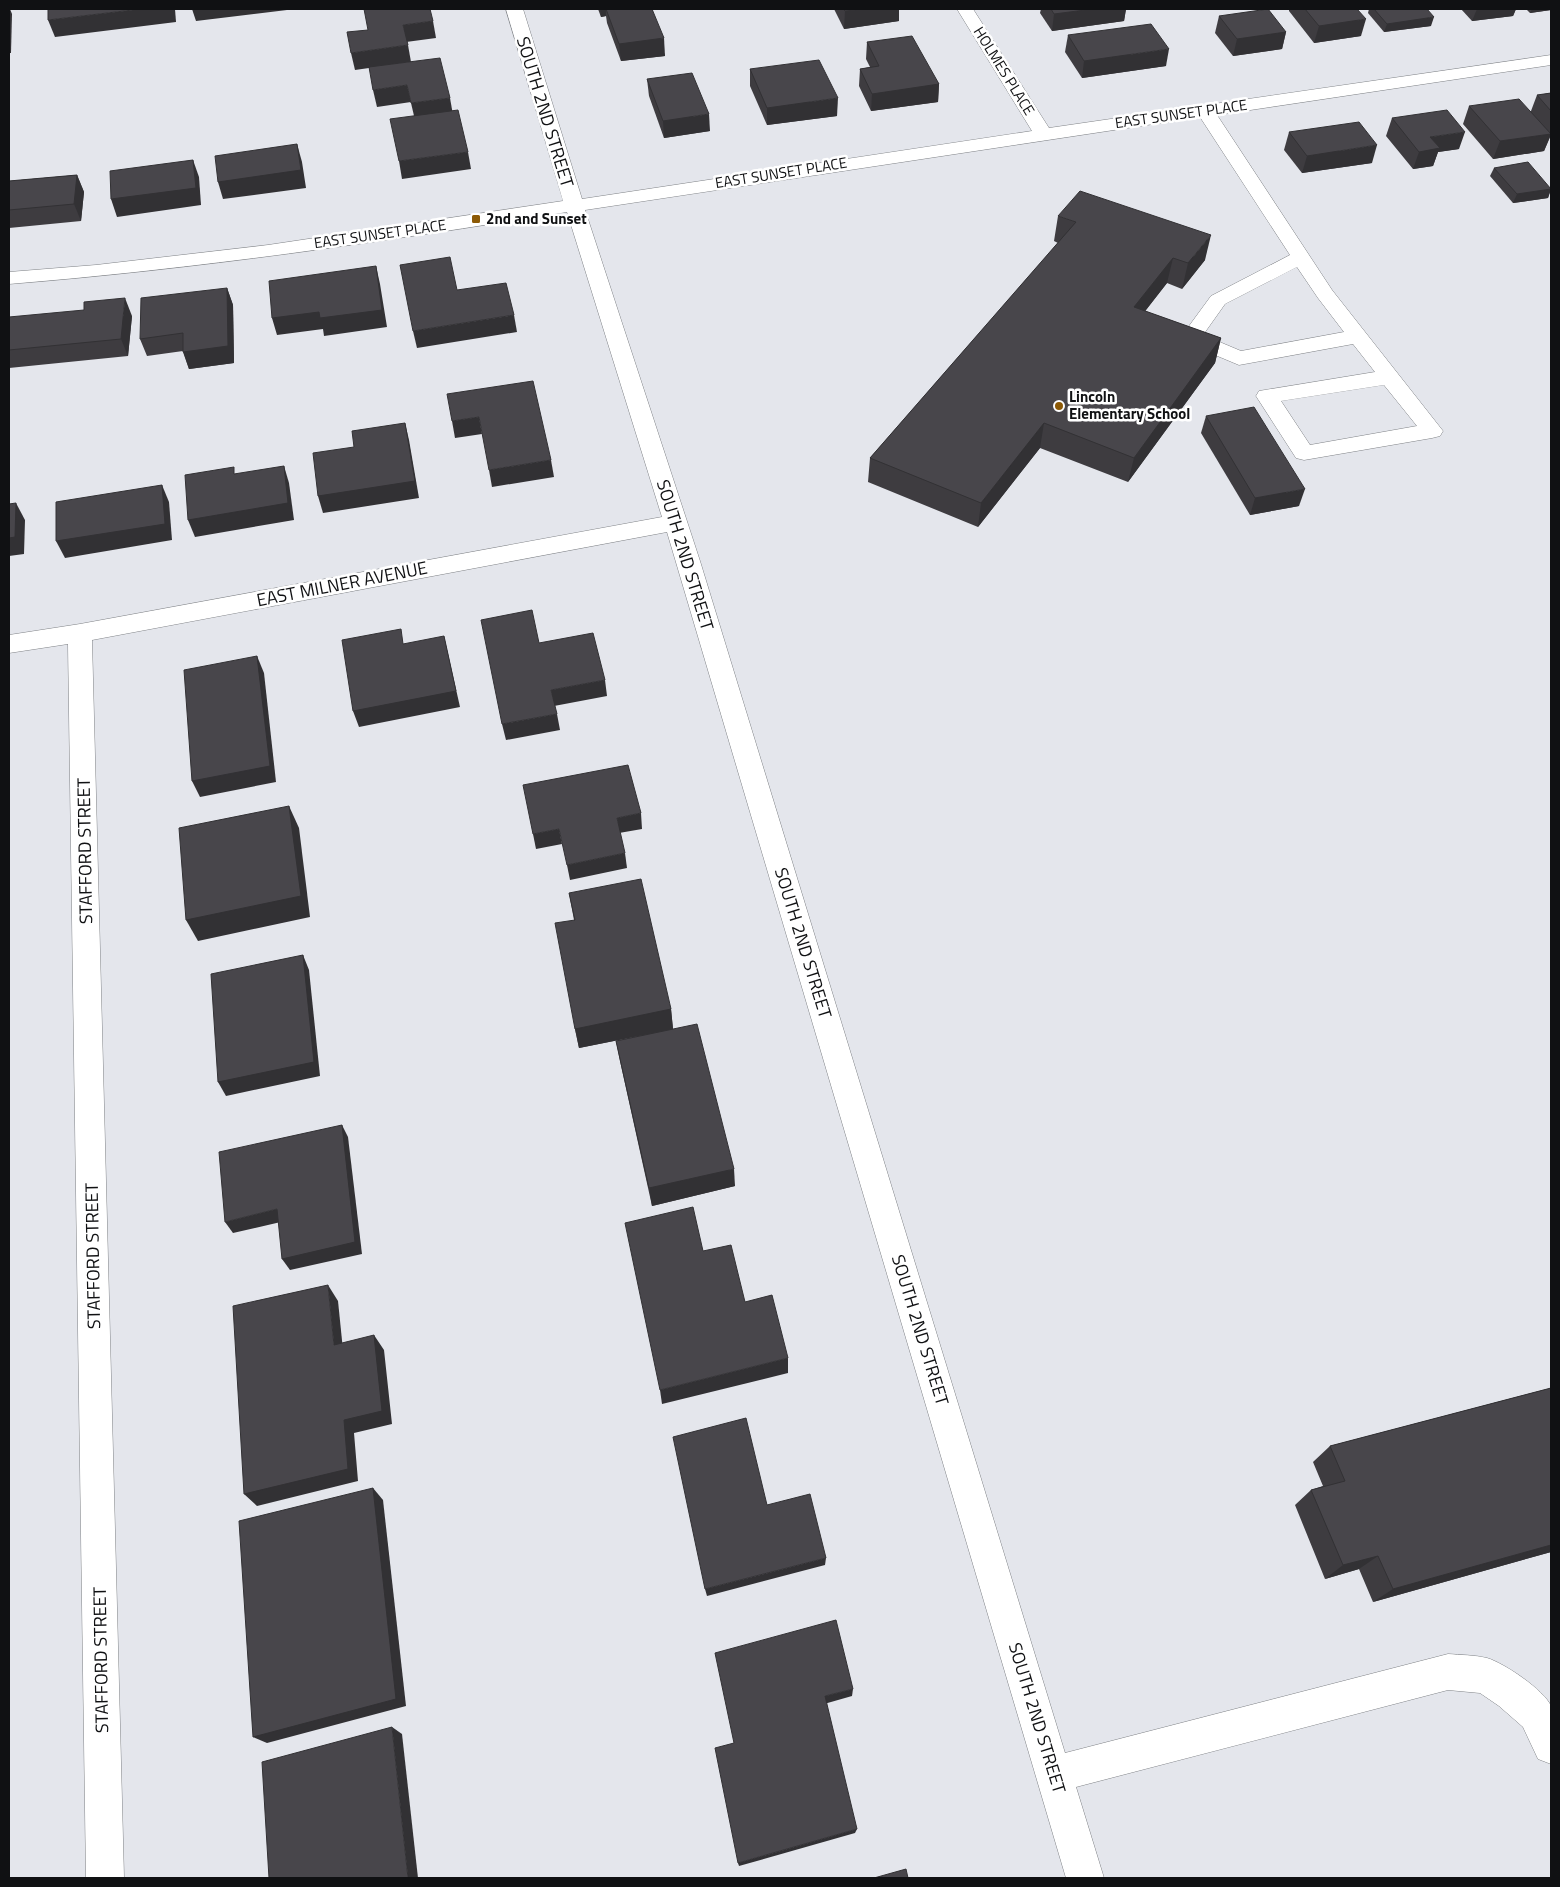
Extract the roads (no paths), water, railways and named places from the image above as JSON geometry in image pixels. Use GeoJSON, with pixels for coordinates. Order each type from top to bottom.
{"type":"FeatureCollection","features":[{"type":"Feature","properties":{"kind":"street","name":"SOUTH 2ND STREET"},"geometry":{"type":"LineString","coordinates":[[514,9],[574,205],[676,522],[1085,1878]]}},
{"type":"Feature","properties":{"kind":"street","name":"HOLMES PLACE"},"geometry":{"type":"LineString","coordinates":[[965,9],[1043,134]]}},
{"type":"Feature","properties":{"kind":"street","name":"EAST SUNSET PLACE"},"geometry":{"type":"LineString","coordinates":[[9,278],[101,270],[276,249],[1551,60]]}},
{"type":"Feature","properties":{"kind":"street"},"geometry":{"type":"LineString","coordinates":[[1205,110],[1325,294],[1432,431],[1304,453],[1267,396],[1389,377]]}},
{"type":"Feature","properties":{"kind":"street"},"geometry":{"type":"LineString","coordinates":[[1301,257],[1218,300],[1191,337],[1239,358],[1358,336]]}},
{"type":"Feature","properties":{"kind":"street","name":"EAST MILNER AVENUE"},"geometry":{"type":"LineString","coordinates":[[9,644],[80,633],[676,522]]}},
{"type":"Feature","properties":{"kind":"street","name":"STAFFORD STREET"},"geometry":{"type":"LineString","coordinates":[[80,633],[105,1878]]}},
{"type":"Feature","properties":{"kind":"street"},"geometry":{"type":"LineString","coordinates":[[1054,1774],[1448,1672],[1486,1676],[1512,1693],[1536,1714],[1551,1746]]}},
{"type":"Feature","properties":{"kind":"place","name":"2nd and Sunset"},"geometry":{"type":"Point","coordinates":[476,219]}},
{"type":"Feature","properties":{"kind":"place","name":"Lincoln Elementary School"},"geometry":{"type":"Point","coordinates":[1059,406]}}]}
